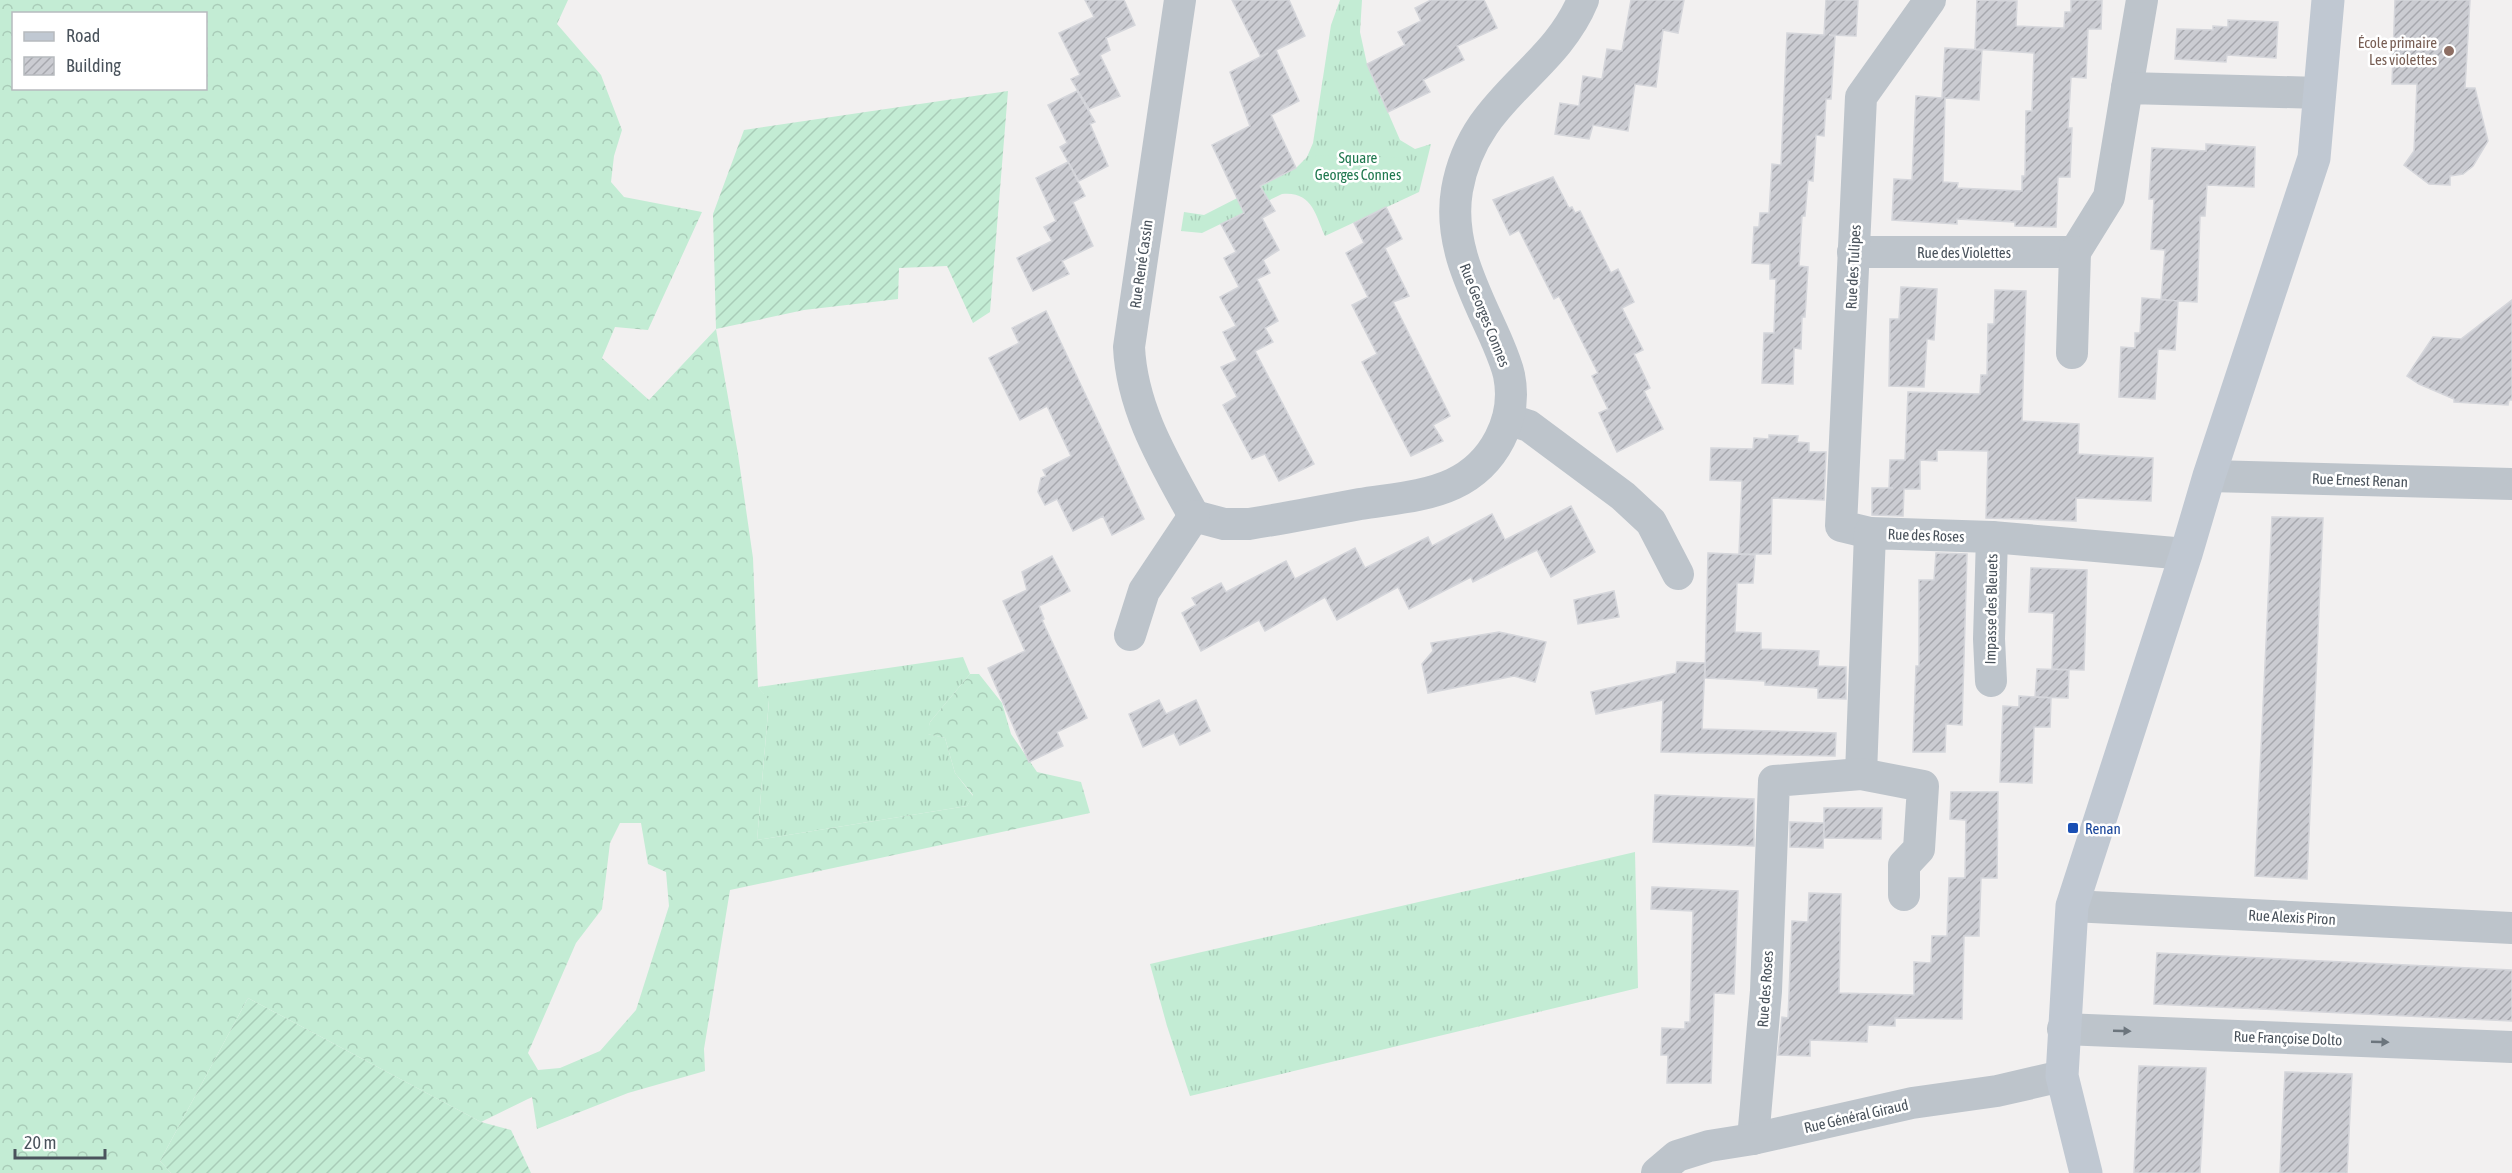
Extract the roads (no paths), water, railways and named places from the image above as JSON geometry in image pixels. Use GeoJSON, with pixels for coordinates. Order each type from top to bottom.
{"type":"FeatureCollection","features":[{"type":"Feature","properties":{"kind":"main road"},"geometry":{"type":"LineString","coordinates":[[2086,1173],[2062,1076],[2072,906],[2209,476],[2314,158],[2328,0]]}},
{"type":"Feature","properties":{"kind":"street","name":"Rue René Cassin"},"geometry":{"type":"LineString","coordinates":[[1180,0],[1129,347],[1131,379],[1141,410],[1194,516]]}},
{"type":"Feature","properties":{"kind":"street","name":"Rue Georges Connes"},"geometry":{"type":"LineString","coordinates":[[1194,516],[1224,524],[1249,525],[1437,489],[1452,484],[1478,468],[1497,445],[1508,419],[1509,376],[1500,348],[1466,271],[1457,230],[1457,192],[1463,163],[1478,131],[1502,99],[1564,34],[1583,0]]}},
{"type":"Feature","properties":{"kind":"street","name":"Rue des Tulipes"},"geometry":{"type":"LineString","coordinates":[[1870,533],[1841,526],[1861,97],[1930,0]]}},
{"type":"Feature","properties":{"kind":"street"},"geometry":{"type":"LineString","coordinates":[[2072,353],[2075,252],[2109,196],[2142,0]]}},
{"type":"Feature","properties":{"kind":"street"},"geometry":{"type":"LineString","coordinates":[[2127,88],[2320,93]]}},
{"type":"Feature","properties":{"kind":"street","name":"Rue des Violettes"},"geometry":{"type":"LineString","coordinates":[[1853,252],[2075,252]]}},
{"type":"Feature","properties":{"kind":"street"},"geometry":{"type":"LineString","coordinates":[[1508,419],[1529,426],[1623,496],[1651,522],[1678,574]]}},
{"type":"Feature","properties":{"kind":"street","name":"Rue Ernest Renan"},"geometry":{"type":"LineString","coordinates":[[2209,476],[2512,484]]}},
{"type":"Feature","properties":{"kind":"street"},"geometry":{"type":"LineString","coordinates":[[1130,635],[1144,591],[1194,516]]}},
{"type":"Feature","properties":{"kind":"street","name":"Rue des Roses"},"geometry":{"type":"LineString","coordinates":[[1861,774],[1870,533],[1992,537],[2186,554]]}},
{"type":"Feature","properties":{"kind":"street","name":"Impasse des Bleuets"},"geometry":{"type":"LineString","coordinates":[[1991,681],[1989,639],[1992,537]]}},
{"type":"Feature","properties":{"kind":"street","name":"Rue des Roses"},"geometry":{"type":"LineString","coordinates":[[1753,1139],[1766,991],[1774,781],[1861,774],[1923,786],[1919,849],[1904,865],[1904,895]]}},
{"type":"Feature","properties":{"kind":"street","name":"Rue Alexis Piron"},"geometry":{"type":"LineString","coordinates":[[2072,906],[2512,928]]}},
{"type":"Feature","properties":{"kind":"street","name":"Rue Françoise Dolto"},"geometry":{"type":"LineString","coordinates":[[2063,1029],[2512,1047]]}},
{"type":"Feature","properties":{"kind":"street","name":"Rue Général Giraud"},"geometry":{"type":"LineString","coordinates":[[1657,1173],[1677,1156],[1709,1146],[1753,1139],[1912,1103],[1997,1091],[2062,1076]]}},
{"type":"Feature","properties":{"kind":"place","name":"École primaire Les violettes"},"geometry":{"type":"Point","coordinates":[2449,51]}},
{"type":"Feature","properties":{"kind":"place","name":"Renan"},"geometry":{"type":"Point","coordinates":[2073,828]}},
{"type":"Feature","properties":{"kind":"park label","name":"Square Georges Connes"},"geometry":{"type":"Point","coordinates":[1358,166]}}]}
